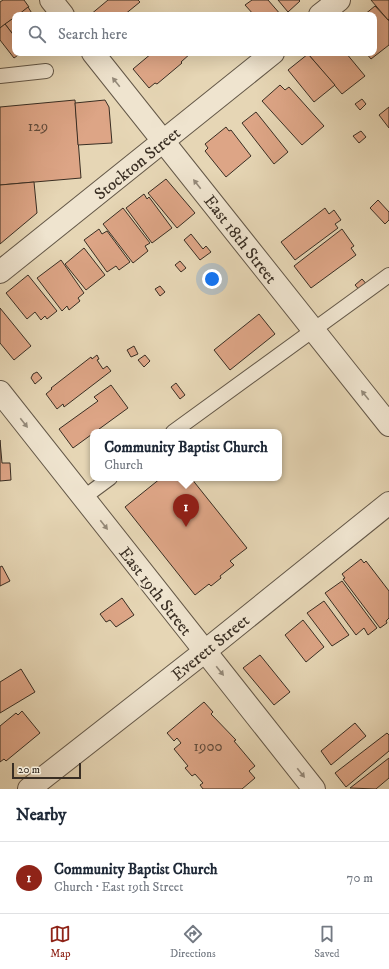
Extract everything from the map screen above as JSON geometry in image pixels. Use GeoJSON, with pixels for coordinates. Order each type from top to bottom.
{"type":"FeatureCollection","features":[{"type":"Feature","properties":{"kind":"street"},"geometry":{"type":"LineString","coordinates":[[51,0],[61,12]]}},
{"type":"Feature","properties":{"kind":"street"},"geometry":{"type":"LineString","coordinates":[[324,12],[339,0]]}},
{"type":"Feature","properties":{"kind":"street","name":"East 18th Street"},"geometry":{"type":"LineString","coordinates":[[95,56],[389,425]]}},
{"type":"Feature","properties":{"kind":"street","name":"Stockton Street"},"geometry":{"type":"LineString","coordinates":[[0,272],[269,56]]}},
{"type":"Feature","properties":{"kind":"street","name":"East 19th Street"},"geometry":{"type":"LineString","coordinates":[[0,392],[204,652],[314,789]]}},
{"type":"Feature","properties":{"kind":"street","name":"Everett Street"},"geometry":{"type":"LineString","coordinates":[[29,789],[204,652],[389,503]]}},
{"type":"Feature","properties":{"kind":"lane"},"geometry":{"type":"LineString","coordinates":[[0,76],[46,71]]}},
{"type":"Feature","properties":{"kind":"lane"},"geometry":{"type":"LineString","coordinates":[[177,429],[389,274]]}},
{"type":"Feature","properties":{"kind":"lane"},"geometry":{"type":"LineString","coordinates":[[83,498],[106,481]]}},
{"type":"Feature","properties":{"kind":"building"},"geometry":{"type":"Polygon","coordinates":[[[3,0],[24,0],[29,7],[22,12],[12,12],[12,19],[0,28],[0,2],[3,0]]]}},
{"type":"Feature","properties":{"kind":"building"},"geometry":{"type":"Polygon","coordinates":[[[108,0],[138,0],[140,2],[128,12],[94,12],[108,0]]]}},
{"type":"Feature","properties":{"kind":"building"},"geometry":{"type":"Polygon","coordinates":[[[252,0],[268,0],[278,12],[251,12],[245,5],[252,0]]]}},
{"type":"Feature","properties":{"kind":"building"},"geometry":{"type":"Polygon","coordinates":[[[278,0],[299,0],[300,1],[288,12],[278,0]]]}},
{"type":"Feature","properties":{"kind":"building"},"geometry":{"type":"Polygon","coordinates":[[[371,0],[389,0],[388,20],[371,0]]]}},
{"type":"Feature","properties":{"kind":"building"},"geometry":{"type":"Polygon","coordinates":[[[375,6],[389,21],[389,45],[377,54],[377,12],[368,12],[375,6]]]}},
{"type":"Feature","properties":{"kind":"building"},"geometry":{"type":"Polygon","coordinates":[[[28,7],[31,12],[22,12],[28,7]]]}},
{"type":"Feature","properties":{"kind":"building"},"geometry":{"type":"Polygon","coordinates":[[[12,19],[12,33],[5,24],[12,19]]]}},
{"type":"Feature","properties":{"kind":"building"},"geometry":{"type":"Polygon","coordinates":[[[5,24],[12,33],[12,55],[0,40],[0,28],[5,24]]]}},
{"type":"Feature","properties":{"kind":"building"},"geometry":{"type":"Polygon","coordinates":[[[148,56],[188,56],[181,62],[182,63],[157,84],[155,83],[149,88],[133,69],[148,56]]]}},
{"type":"Feature","properties":{"kind":"building"},"geometry":{"type":"Polygon","coordinates":[[[306,56],[310,56],[335,85],[314,102],[288,70],[306,56]]]}},
{"type":"Feature","properties":{"kind":"building"},"geometry":{"type":"Polygon","coordinates":[[[310,56],[348,56],[365,76],[342,94],[310,56]]]}},
{"type":"Feature","properties":{"kind":"building"},"geometry":{"type":"Polygon","coordinates":[[[280,85],[285,90],[289,87],[324,126],[302,145],[262,101],[280,85]]]}},
{"type":"Feature","properties":{"kind":"building"},"geometry":{"type":"Polygon","coordinates":[[[362,99],[366,104],[360,110],[355,104],[362,99]]]}},
{"type":"Feature","properties":{"kind":"building"},"geometry":{"type":"Polygon","coordinates":[[[75,100],[81,178],[0,185],[0,107],[75,100]]]}},
{"type":"Feature","properties":{"kind":"building"},"geometry":{"type":"Polygon","coordinates":[[[105,100],[109,107],[112,143],[78,145],[75,103],[105,100]]]}},
{"type":"Feature","properties":{"kind":"building"},"geometry":{"type":"Polygon","coordinates":[[[389,107],[389,128],[379,115],[389,107]]]}},
{"type":"Feature","properties":{"kind":"building"},"geometry":{"type":"Polygon","coordinates":[[[256,112],[288,152],[274,164],[242,123],[256,112]]]}},
{"type":"Feature","properties":{"kind":"building"},"geometry":{"type":"Polygon","coordinates":[[[226,127],[229,131],[231,130],[251,156],[226,177],[205,151],[208,148],[205,144],[226,127]]]}},
{"type":"Feature","properties":{"kind":"building"},"geometry":{"type":"Polygon","coordinates":[[[361,131],[366,137],[359,143],[353,136],[361,131]]]}},
{"type":"Feature","properties":{"kind":"building"},"geometry":{"type":"Polygon","coordinates":[[[166,179],[195,213],[177,228],[148,193],[166,179]]]}},
{"type":"Feature","properties":{"kind":"building"},"geometry":{"type":"Polygon","coordinates":[[[34,182],[37,213],[0,244],[0,185],[34,182]]]}},
{"type":"Feature","properties":{"kind":"building"},"geometry":{"type":"Polygon","coordinates":[[[144,194],[147,199],[149,197],[172,228],[152,243],[126,208],[144,194]]]}},
{"type":"Feature","properties":{"kind":"building"},"geometry":{"type":"Polygon","coordinates":[[[378,200],[389,212],[389,220],[385,224],[370,208],[378,200]]]}},
{"type":"Feature","properties":{"kind":"building"},"geometry":{"type":"Polygon","coordinates":[[[123,208],[150,243],[145,246],[148,251],[133,263],[103,224],[123,208]]]}},
{"type":"Feature","properties":{"kind":"building"},"geometry":{"type":"Polygon","coordinates":[[[325,208],[329,214],[334,210],[341,220],[335,224],[338,228],[295,260],[281,242],[325,208]]]}},
{"type":"Feature","properties":{"kind":"building"},"geometry":{"type":"Polygon","coordinates":[[[99,229],[102,234],[107,231],[130,262],[119,270],[116,266],[107,272],[84,240],[99,229]]]}},
{"type":"Feature","properties":{"kind":"building"},"geometry":{"type":"Polygon","coordinates":[[[342,229],[354,246],[351,248],[356,255],[311,288],[294,266],[342,229]]]}},
{"type":"Feature","properties":{"kind":"building"},"geometry":{"type":"Polygon","coordinates":[[[191,234],[203,249],[206,246],[211,252],[200,260],[184,240],[191,234]]]}},
{"type":"Feature","properties":{"kind":"building"},"geometry":{"type":"Polygon","coordinates":[[[84,248],[105,275],[86,290],[65,264],[84,248]]]}},
{"type":"Feature","properties":{"kind":"building"},"geometry":{"type":"Polygon","coordinates":[[[61,260],[84,293],[78,298],[80,301],[69,310],[67,306],[62,311],[37,278],[61,260]]]}},
{"type":"Feature","properties":{"kind":"building"},"geometry":{"type":"Polygon","coordinates":[[[180,261],[186,268],[181,272],[175,265],[180,261]]]}},
{"type":"Feature","properties":{"kind":"building"},"geometry":{"type":"Polygon","coordinates":[[[28,275],[57,311],[47,319],[45,316],[41,320],[35,312],[27,319],[6,293],[28,275]]]}},
{"type":"Feature","properties":{"kind":"building"},"geometry":{"type":"Polygon","coordinates":[[[362,279],[369,287],[362,293],[355,285],[362,279]]]}},
{"type":"Feature","properties":{"kind":"building"},"geometry":{"type":"Polygon","coordinates":[[[160,286],[165,292],[160,296],[155,289],[160,286]]]}},
{"type":"Feature","properties":{"kind":"building"},"geometry":{"type":"Polygon","coordinates":[[[0,308],[31,346],[14,360],[0,343],[0,308]]]}},
{"type":"Feature","properties":{"kind":"building"},"geometry":{"type":"Polygon","coordinates":[[[259,314],[275,334],[230,370],[214,350],[259,314]]]}},
{"type":"Feature","properties":{"kind":"building"},"geometry":{"type":"Polygon","coordinates":[[[134,346],[138,354],[131,357],[127,350],[134,346]]]}},
{"type":"Feature","properties":{"kind":"building"},"geometry":{"type":"Polygon","coordinates":[[[97,355],[99,359],[97,360],[103,369],[107,366],[111,371],[64,407],[63,404],[57,409],[46,394],[52,389],[51,388],[91,357],[92,359],[97,355]]]}},
{"type":"Feature","properties":{"kind":"building"},"geometry":{"type":"Polygon","coordinates":[[[145,355],[150,361],[144,367],[138,360],[145,355]]]}},
{"type":"Feature","properties":{"kind":"building"},"geometry":{"type":"Polygon","coordinates":[[[37,372],[42,378],[35,384],[31,378],[33,374],[37,372]]]}},
{"type":"Feature","properties":{"kind":"building"},"geometry":{"type":"Polygon","coordinates":[[[176,383],[185,395],[180,399],[171,387],[176,383]]]}},
{"type":"Feature","properties":{"kind":"building"},"geometry":{"type":"Polygon","coordinates":[[[111,385],[128,408],[99,429],[90,429],[90,436],[73,448],[59,429],[98,401],[94,397],[111,385]]]}},
{"type":"Feature","properties":{"kind":"building"},"geometry":{"type":"Polygon","coordinates":[[[0,440],[2,463],[10,463],[11,480],[0,481],[0,440]]]}},
{"type":"Feature","properties":{"kind":"building"},"geometry":{"type":"Polygon","coordinates":[[[157,481],[193,481],[247,548],[230,561],[234,565],[220,576],[221,578],[211,586],[209,584],[195,595],[125,507],[157,481]]]}},
{"type":"Feature","properties":{"kind":"building"},"geometry":{"type":"Polygon","coordinates":[[[361,559],[364,563],[366,561],[389,591],[389,618],[386,621],[387,623],[380,628],[343,579],[345,578],[342,574],[361,559]]]}},
{"type":"Feature","properties":{"kind":"building"},"geometry":{"type":"Polygon","coordinates":[[[2,566],[10,581],[0,586],[0,567],[2,566]]]}},
{"type":"Feature","properties":{"kind":"building"},"geometry":{"type":"Polygon","coordinates":[[[342,581],[377,628],[368,635],[364,628],[356,635],[325,593],[342,581]]]}},
{"type":"Feature","properties":{"kind":"building"},"geometry":{"type":"Polygon","coordinates":[[[122,598],[134,615],[116,627],[110,620],[106,622],[100,614],[122,598]]]}},
{"type":"Feature","properties":{"kind":"building"},"geometry":{"type":"Polygon","coordinates":[[[324,601],[349,635],[332,646],[307,613],[324,601]]]}},
{"type":"Feature","properties":{"kind":"building"},"geometry":{"type":"Polygon","coordinates":[[[303,620],[324,647],[306,662],[285,635],[303,620]]]}},
{"type":"Feature","properties":{"kind":"building"},"geometry":{"type":"Polygon","coordinates":[[[260,655],[290,692],[274,705],[243,668],[260,655]]]}},
{"type":"Feature","properties":{"kind":"building"},"geometry":{"type":"Polygon","coordinates":[[[21,669],[35,692],[0,713],[0,682],[21,669]]]}},
{"type":"Feature","properties":{"kind":"building"},"geometry":{"type":"Polygon","coordinates":[[[204,702],[213,712],[211,714],[236,740],[234,741],[255,766],[249,771],[255,778],[242,789],[203,789],[200,785],[203,783],[195,774],[192,776],[185,768],[188,766],[174,749],[181,743],[177,738],[174,741],[167,733],[204,702]]]}},
{"type":"Feature","properties":{"kind":"building"},"geometry":{"type":"Polygon","coordinates":[[[22,711],[40,733],[6,761],[4,759],[0,762],[0,726],[16,713],[18,715],[22,711]]]}},
{"type":"Feature","properties":{"kind":"building"},"geometry":{"type":"Polygon","coordinates":[[[355,723],[366,736],[331,765],[321,751],[355,723]]]}},
{"type":"Feature","properties":{"kind":"building"},"geometry":{"type":"Polygon","coordinates":[[[387,733],[389,735],[389,751],[346,787],[335,773],[387,733]]]}},
{"type":"Feature","properties":{"kind":"building"},"geometry":{"type":"Polygon","coordinates":[[[389,758],[389,778],[376,789],[350,788],[389,758]]]}},
{"type":"Feature","properties":{"kind":"place","name":"Community Baptist Church"},"geometry":{"type":"Point","coordinates":[186,527]}}]}
